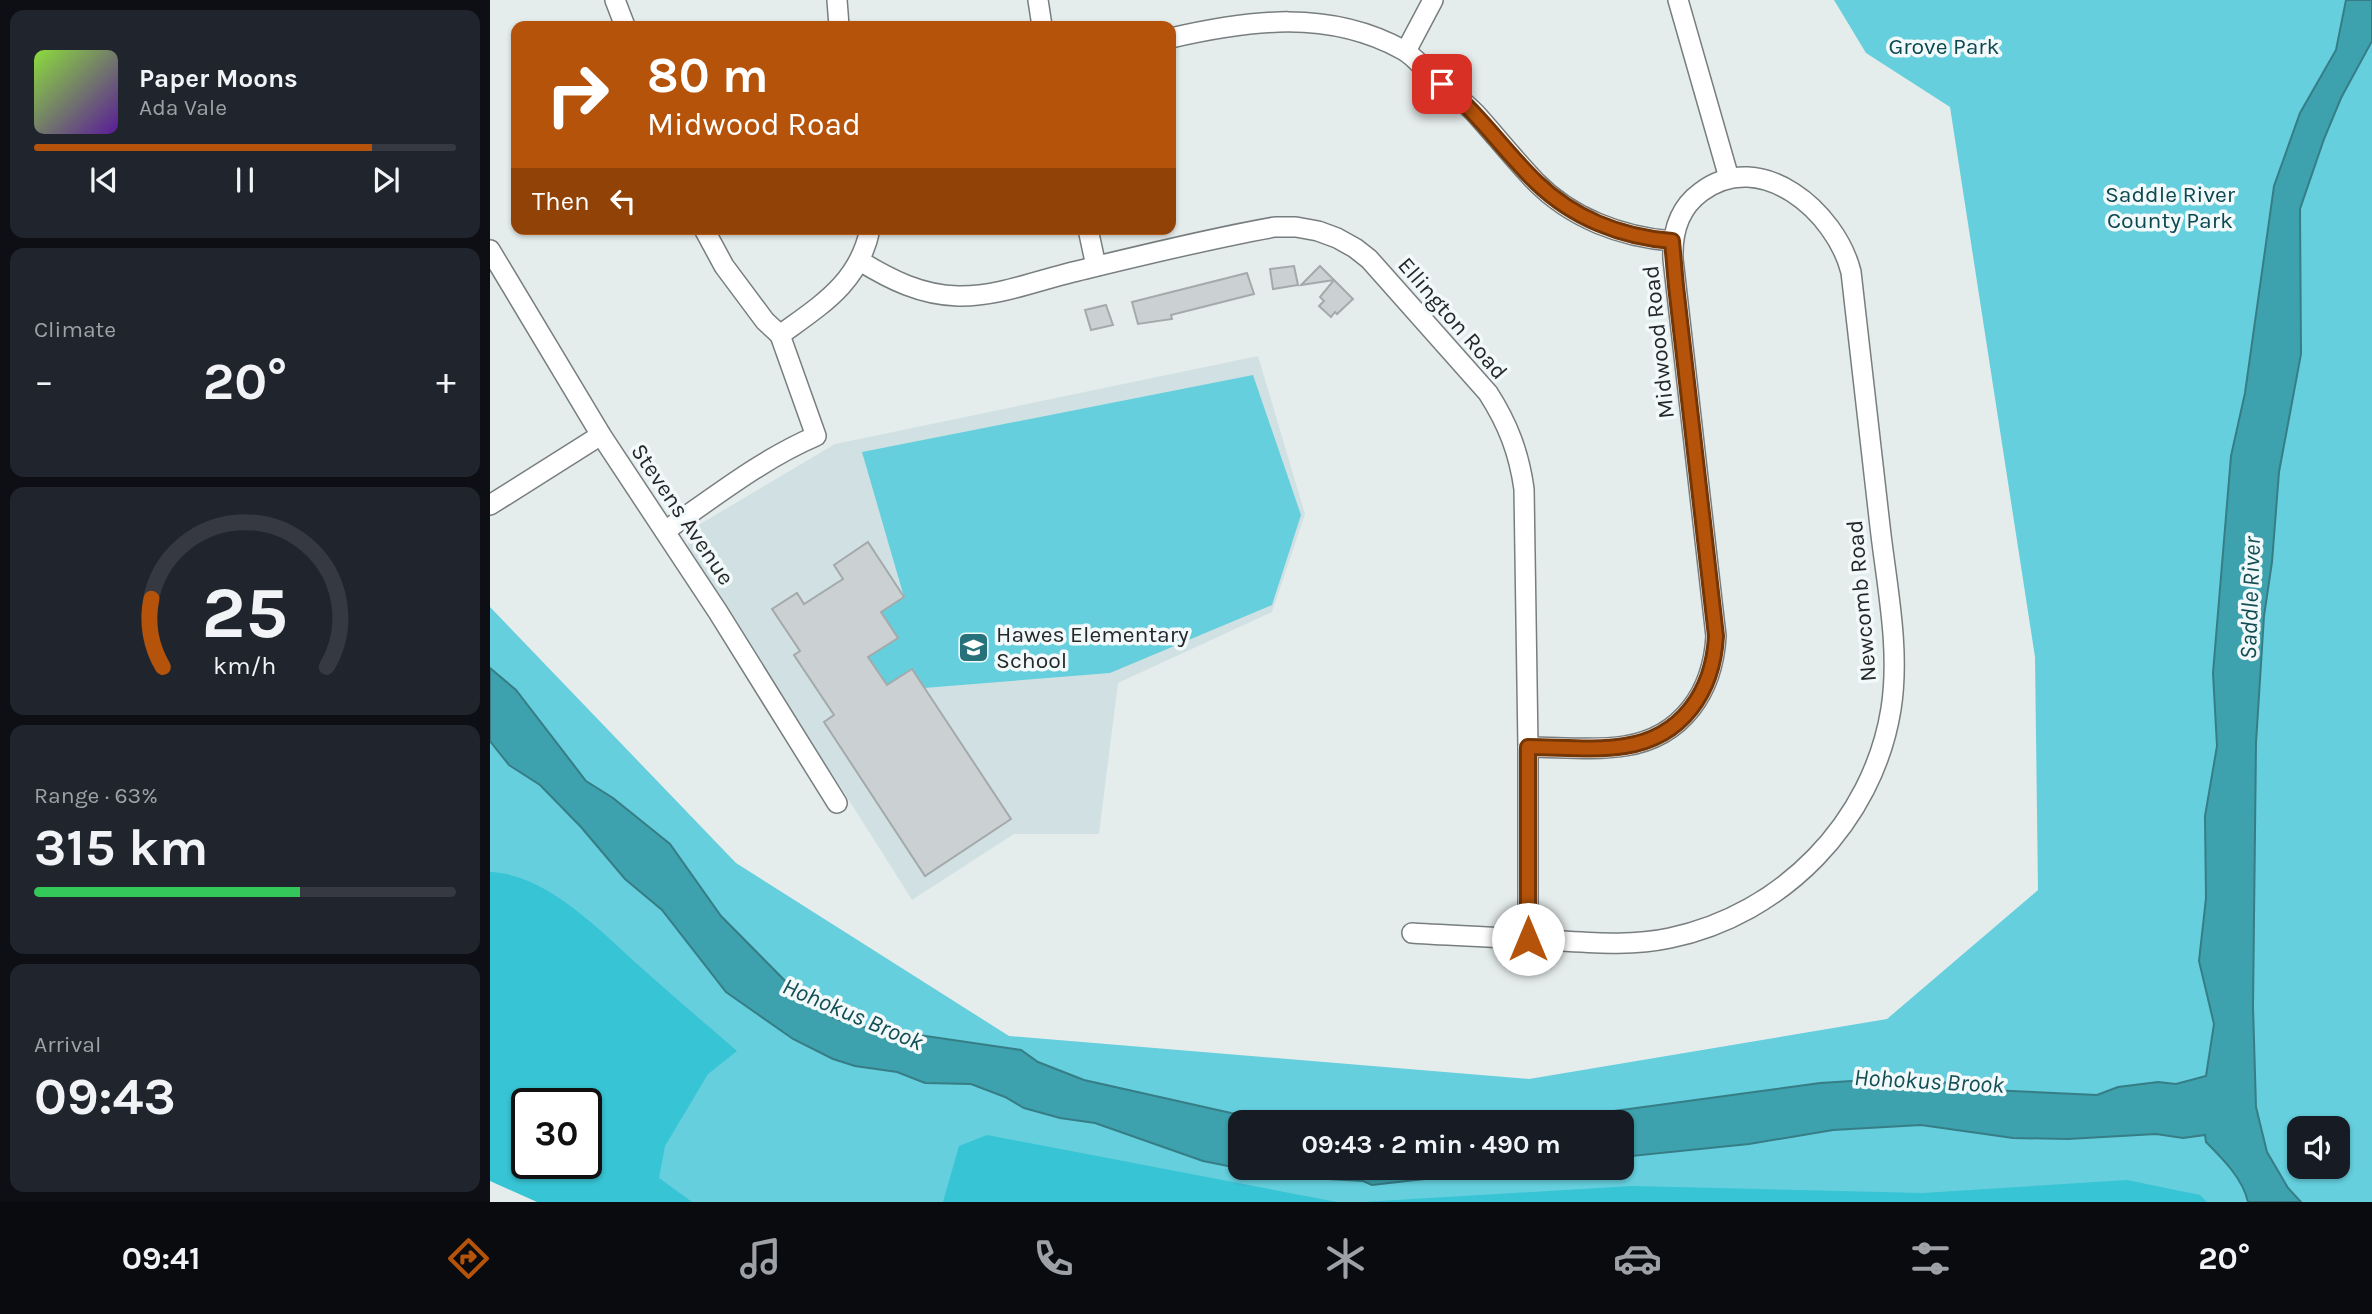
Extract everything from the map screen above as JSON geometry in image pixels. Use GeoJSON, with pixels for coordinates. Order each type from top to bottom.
{"type":"FeatureCollection","features":[{"type":"Feature","properties":{"kind":"street"},"geometry":{"type":"LineString","coordinates":[[615,0],[623,21]]}},
{"type":"Feature","properties":{"kind":"street"},"geometry":{"type":"LineString","coordinates":[[837,0],[839,21]]}},
{"type":"Feature","properties":{"kind":"street"},"geometry":{"type":"LineString","coordinates":[[1038,0],[1041,21]]}},
{"type":"Feature","properties":{"kind":"street"},"geometry":{"type":"LineString","coordinates":[[1406,51],[1433,0]]}},
{"type":"Feature","properties":{"kind":"street"},"geometry":{"type":"LineString","coordinates":[[1678,0],[1730,178]]}},
{"type":"Feature","properties":{"kind":"street","name":"Midwood Road"},"geometry":{"type":"LineString","coordinates":[[1176,37],[1230,26],[1293,20],[1320,23],[1379,38],[1406,51],[1455,94],[1536,182],[1558,200],[1582,216],[1604,226],[1628,234],[1672,241],[1716,636],[1710,677],[1692,708],[1679,722],[1644,741],[1610,747],[1528,747]]}},
{"type":"Feature","properties":{"kind":"street","name":"Newcomb Road"},"geometry":{"type":"LineString","coordinates":[[1412,933],[1616,944],[1651,941],[1699,931],[1757,905],[1804,870],[1845,822],[1870,776],[1884,738],[1894,680],[1891,620],[1849,266],[1841,244],[1818,212],[1800,197],[1773,182],[1759,178],[1730,178],[1708,186],[1695,196],[1684,210],[1672,241]]}},
{"type":"Feature","properties":{"kind":"street","name":"Ellington Road"},"geometry":{"type":"LineString","coordinates":[[860,261],[887,278],[910,288],[959,296],[984,294],[1275,228],[1318,230],[1346,243],[1369,259],[1488,393],[1513,438],[1520,462],[1524,489],[1528,939]]}},
{"type":"Feature","properties":{"kind":"street"},"geometry":{"type":"LineString","coordinates":[[665,531],[760,467],[816,436],[780,335],[761,315],[724,266],[707,235]]}},
{"type":"Feature","properties":{"kind":"street"},"geometry":{"type":"LineString","coordinates":[[780,335],[831,298],[846,283],[860,261],[868,235]]}},
{"type":"Feature","properties":{"kind":"street"},"geometry":{"type":"LineString","coordinates":[[1089,235],[1096,267]]}},
{"type":"Feature","properties":{"kind":"street","name":"Stevens Avenue"},"geometry":{"type":"LineString","coordinates":[[490,250],[601,435],[718,612],[837,803]]}},
{"type":"Feature","properties":{"kind":"street"},"geometry":{"type":"LineString","coordinates":[[490,505],[601,435]]}},
{"type":"Feature","properties":{"kind":"shaded area","name":"Hawes Elementary School"},"geometry":{"type":"Polygon","coordinates":[[[1258,356],[1305,514],[1272,612],[1118,683],[1099,834],[1014,834],[912,900],[789,710],[688,546],[690,530],[835,444],[1258,356]]]}},
{"type":"Feature","properties":{"kind":"shaded area"},"geometry":{"type":"Polygon","coordinates":[[[490,872],[512,875],[533,883],[574,909],[737,1051],[708,1074],[665,1146],[659,1178],[692,1202],[537,1202],[490,1181],[490,872]]]}},
{"type":"Feature","properties":{"kind":"shaded area"},"geometry":{"type":"Polygon","coordinates":[[[987,1135],[1337,1202],[943,1202],[959,1146],[987,1135]]]}},
{"type":"Feature","properties":{"kind":"shaded area"},"geometry":{"type":"Polygon","coordinates":[[[2127,1180],[2200,1195],[2207,1202],[1363,1202],[1631,1186],[1923,1193],[2127,1180]]]}},
{"type":"Feature","properties":{"kind":"green space","name":"Saddle River County Park"},"geometry":{"type":"Polygon","coordinates":[[[1834,0],[2372,0],[2372,1202],[552,1202],[490,1177],[490,607],[736,863],[1009,1036],[1529,1079],[1887,1019],[2038,890],[2035,657],[1950,107],[1866,53],[1834,0]]]}},
{"type":"Feature","properties":{"kind":"green space"},"geometry":{"type":"Polygon","coordinates":[[[1253,375],[1301,515],[1272,605],[1110,673],[924,688],[911,669],[887,685],[868,657],[898,638],[881,612],[904,597],[862,452],[1253,375]]]}},
{"type":"Feature","properties":{"kind":"water"},"geometry":{"type":"Polygon","coordinates":[[[2346,0],[2372,0],[2372,41],[2341,98],[2300,209],[2301,354],[2279,472],[2272,562],[2264,616],[2256,743],[2253,1007],[2256,1107],[2267,1152],[2288,1188],[2301,1202],[2248,1202],[2237,1177],[2206,1142],[2205,1135],[2183,1138],[2156,1134],[2068,1139],[2013,1138],[1921,1125],[1833,1130],[1749,1144],[1634,1156],[1634,1110],[1621,1110],[1820,1083],[1916,1077],[1966,1089],[2097,1095],[2118,1087],[2158,1082],[2176,1084],[2206,1076],[2214,1024],[2199,961],[2206,898],[2205,816],[2217,746],[2213,673],[2231,456],[2245,393],[2274,186],[2300,113],[2336,50],[2346,0]]]}},
{"type":"Feature","properties":{"kind":"water"},"geometry":{"type":"Polygon","coordinates":[[[490,668],[516,690],[586,781],[613,798],[670,844],[721,916],[807,1003],[834,1018],[857,1026],[1021,1050],[1038,1062],[1084,1080],[1228,1112],[1228,1166],[1203,1161],[1095,1123],[1060,1118],[1024,1108],[1005,1097],[971,1084],[925,1083],[897,1072],[855,1066],[833,1059],[793,1039],[726,992],[662,910],[625,879],[581,827],[540,785],[509,765],[490,741],[490,668]]]}},
{"type":"Feature","properties":{"kind":"water"},"geometry":{"type":"Polygon","coordinates":[[[1346,1180],[1416,1180],[1372,1185],[1363,1181],[1346,1180]]]}},
{"type":"Feature","properties":{"kind":"building"},"geometry":{"type":"Polygon","coordinates":[[[1294,266],[1298,285],[1273,289],[1270,269],[1294,266]]]}},
{"type":"Feature","properties":{"kind":"building"},"geometry":{"type":"Polygon","coordinates":[[[1320,266],[1334,280],[1301,285],[1320,266]]]}},
{"type":"Feature","properties":{"kind":"building"},"geometry":{"type":"Polygon","coordinates":[[[1247,273],[1254,294],[1171,315],[1172,319],[1138,324],[1132,302],[1247,273]]]}},
{"type":"Feature","properties":{"kind":"building"},"geometry":{"type":"Polygon","coordinates":[[[1334,280],[1353,299],[1331,317],[1319,306],[1324,301],[1320,297],[1334,280]]]}},
{"type":"Feature","properties":{"kind":"building"},"geometry":{"type":"Polygon","coordinates":[[[1106,305],[1113,325],[1091,330],[1085,310],[1106,305]]]}},
{"type":"Feature","properties":{"kind":"building"},"geometry":{"type":"Polygon","coordinates":[[[868,542],[904,597],[881,612],[898,638],[868,657],[887,685],[912,669],[1011,819],[925,876],[824,722],[834,715],[794,655],[800,651],[772,609],[797,593],[804,604],[843,579],[834,565],[868,542]]]}},
{"type":"Feature","properties":{"kind":"place","name":"Hawes Elementary School"},"geometry":{"type":"Point","coordinates":[973,647]}},
{"type":"Feature","properties":{"kind":"route"},"geometry":{"type":"LineString","coordinates":[[1442,84],[1476,114],[1536,182],[1558,200],[1582,216],[1604,226],[1628,234],[1672,241],[1716,636],[1710,677],[1702,692],[1679,722],[1662,733],[1626,746],[1528,747],[1528,939]]}},
{"type":"Feature","properties":{"kind":"park label","name":"Grove Park"},"geometry":{"type":"Point","coordinates":[1944,46]}},
{"type":"Feature","properties":{"kind":"water label","name":"Saddle River"},"geometry":{"type":"Point","coordinates":[2250,598]}},
{"type":"Feature","properties":{"kind":"water label","name":"Hohokus Brook"},"geometry":{"type":"Point","coordinates":[853,1014]}},
{"type":"Feature","properties":{"kind":"water label","name":"Hohokus Brook"},"geometry":{"type":"Point","coordinates":[1929,1081]}}]}
